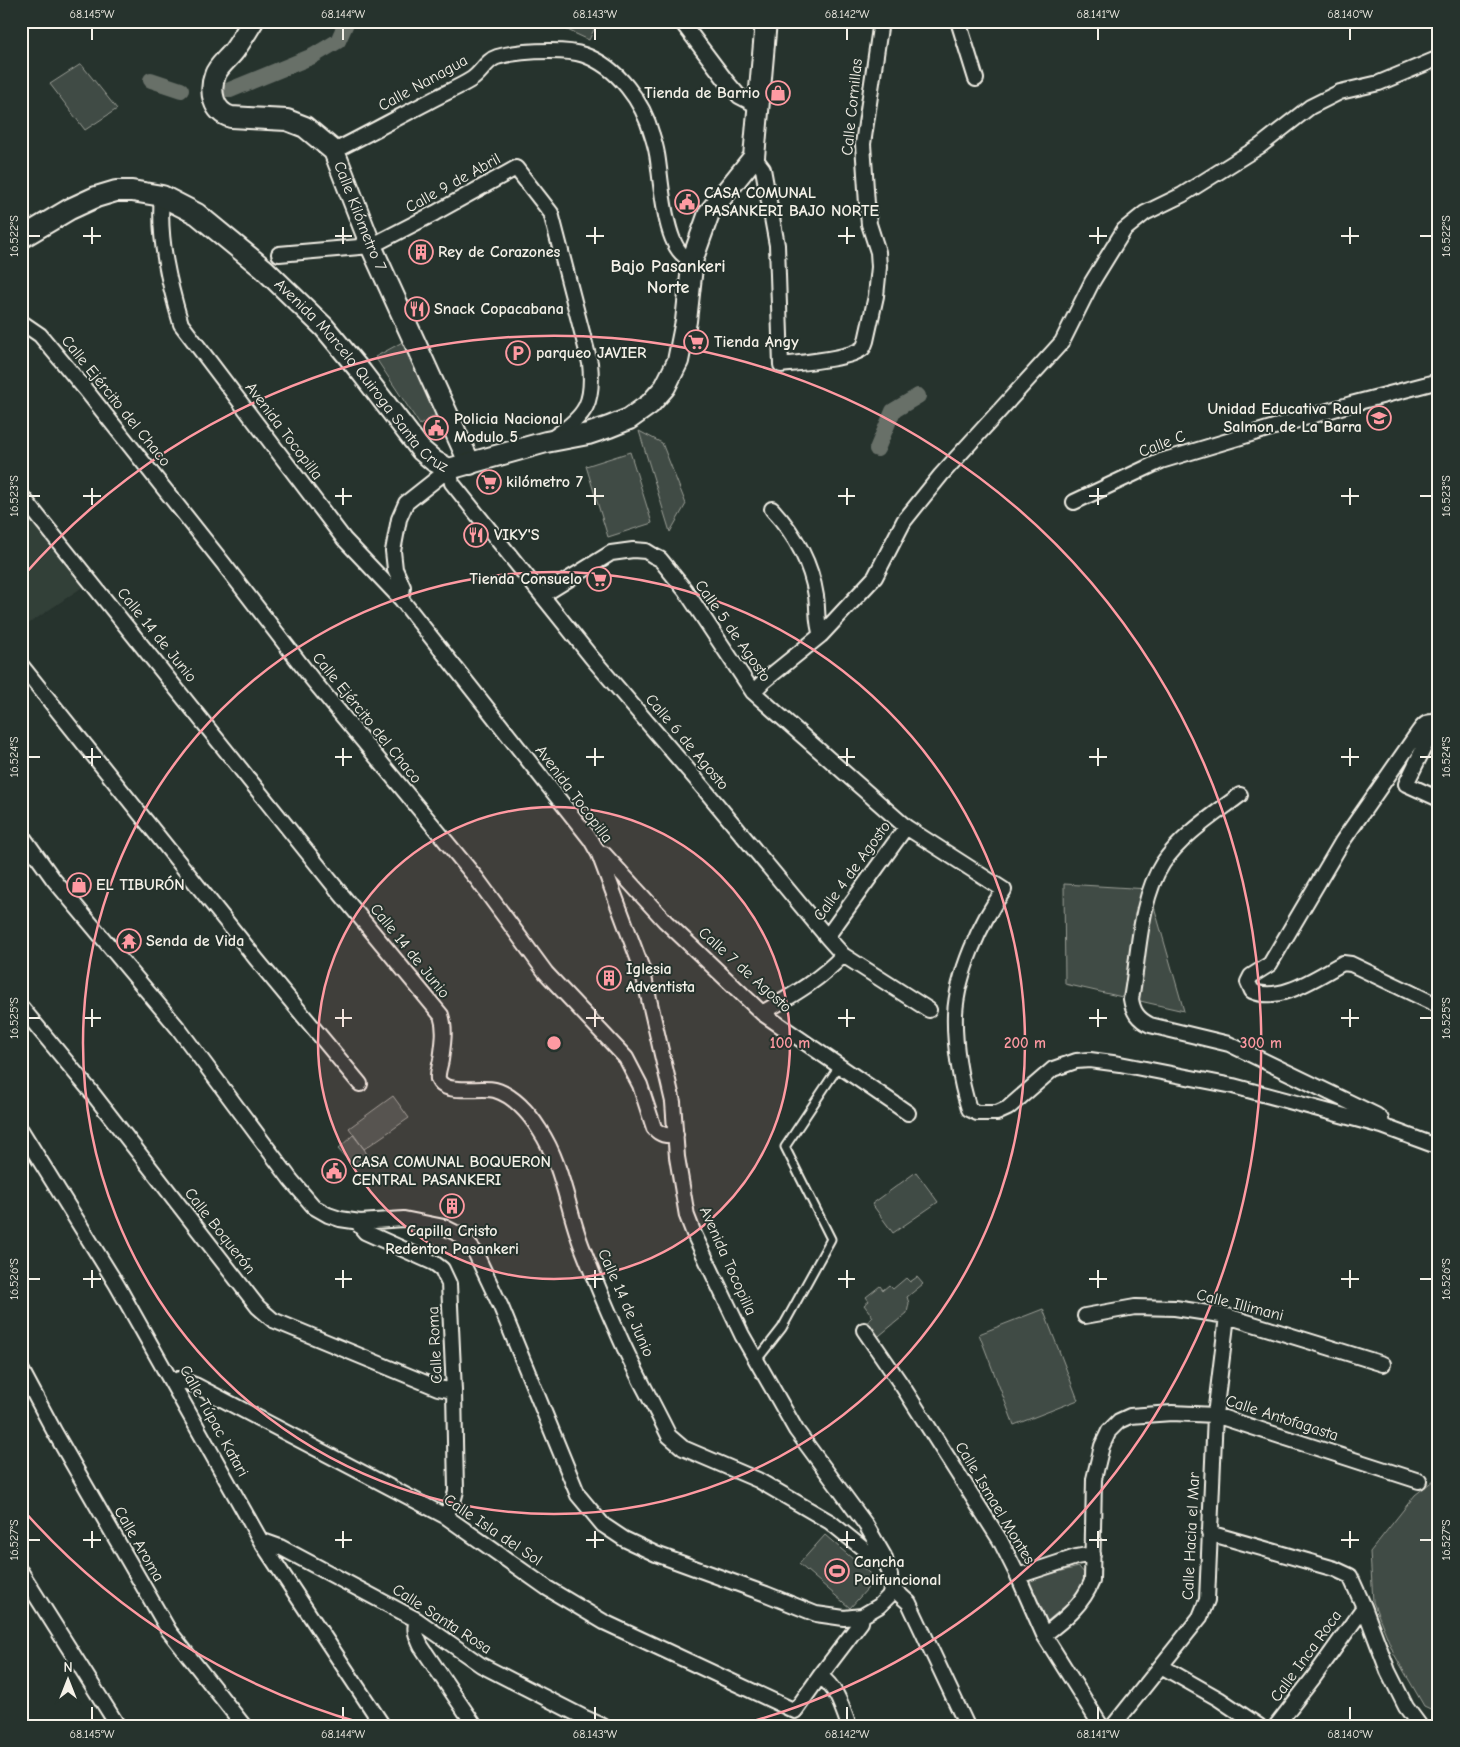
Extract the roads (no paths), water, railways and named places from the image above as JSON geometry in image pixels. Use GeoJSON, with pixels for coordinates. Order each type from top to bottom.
{"type":"FeatureCollection","features":[{"type":"Feature","properties":{"kind":"main road","name":"Calle Kilómetro 7"},"geometry":{"type":"LineString","coordinates":[[254,21],[215,73],[212,85],[213,99],[217,108],[226,116],[231,117],[287,120],[305,127],[334,151],[371,246],[470,464]]}},
{"type":"Feature","properties":{"kind":"main road"},"geometry":{"type":"LineString","coordinates":[[754,157],[766,21]]}},
{"type":"Feature","properties":{"kind":"main road","name":"Avenida Marcelo Quiroga Santa Cruz"},"geometry":{"type":"LineString","coordinates":[[21,238],[70,209],[96,197],[116,192],[132,191],[162,196],[197,214],[264,269],[324,327],[421,450],[434,461],[449,469],[546,442],[588,434],[629,419],[650,404],[665,387],[678,361],[686,320],[693,258],[710,213],[754,157]]}},
{"type":"Feature","properties":{"kind":"street"},"geometry":{"type":"LineString","coordinates":[[681,21],[739,96],[758,106]]}},
{"type":"Feature","properties":{"kind":"street","name":"Calle Cornillas"},"geometry":{"type":"LineString","coordinates":[[754,157],[763,169],[777,245],[781,365],[851,354],[864,348],[876,296],[878,252],[870,224],[867,204],[863,144],[881,21]]}},
{"type":"Feature","properties":{"kind":"street"},"geometry":{"type":"LineString","coordinates":[[958,21],[976,79]]}},
{"type":"Feature","properties":{"kind":"street","name":"Calle Nanagua"},"geometry":{"type":"LineString","coordinates":[[334,151],[473,78],[495,58],[535,51],[583,54],[611,71],[631,92],[644,114],[657,153],[670,235],[683,255],[689,259],[693,258]]}},
{"type":"Feature","properties":{"kind":"street"},"geometry":{"type":"LineString","coordinates":[[753,692],[821,635],[875,577],[904,521],[941,475],[1062,342],[1092,282],[1124,230],[1145,213],[1182,195],[1260,146],[1310,107],[1340,92],[1379,83],[1439,58]]}},
{"type":"Feature","properties":{"kind":"street","name":"Calle 9 de Abril"},"geometry":{"type":"LineString","coordinates":[[279,254],[371,246],[436,213],[516,168],[552,213],[590,363],[592,384],[587,407],[579,419],[546,442]]}},
{"type":"Feature","properties":{"kind":"street","name":"Avenida Tocopilla"},"geometry":{"type":"LineString","coordinates":[[162,196],[160,216],[166,259],[172,294],[181,324],[344,539],[401,599],[591,840],[638,953],[673,1102],[677,1157],[687,1216],[694,1234],[742,1335],[796,1430],[866,1525],[884,1556],[890,1575],[891,1590]]}},
{"type":"Feature","properties":{"kind":"street","name":"Calle Ejército del Chaco"},"geometry":{"type":"LineString","coordinates":[[21,322],[40,335],[85,389],[312,679],[477,879],[546,973],[626,1058],[640,1085],[657,1132],[668,1136],[676,1135]]}},
{"type":"Feature","properties":{"kind":"street","name":"Calle C"},"geometry":{"type":"LineString","coordinates":[[1074,502],[1161,461],[1351,404],[1439,381]]}},
{"type":"Feature","properties":{"kind":"street"},"geometry":{"type":"LineString","coordinates":[[401,599],[403,587],[395,569],[393,551],[399,519],[406,503],[449,469]]}},
{"type":"Feature","properties":{"kind":"street","name":"Calle 6 de Agosto"},"geometry":{"type":"LineString","coordinates":[[449,469],[452,483],[592,658],[827,937],[843,955],[929,1010]]}},
{"type":"Feature","properties":{"kind":"street","name":"Calle 14 de Junio"},"geometry":{"type":"LineString","coordinates":[[21,495],[440,1015],[444,1024],[444,1033],[438,1078],[443,1086],[494,1090],[501,1093],[512,1098],[539,1129],[554,1158],[581,1244],[617,1332],[670,1436],[683,1448],[758,1480],[830,1522],[871,1555],[884,1556]]}},
{"type":"Feature","properties":{"kind":"street"},"geometry":{"type":"LineString","coordinates":[[772,509],[786,525],[803,553],[816,596],[818,627],[821,635]]}},
{"type":"Feature","properties":{"kind":"street","name":"Calle 5 de Agosto"},"geometry":{"type":"LineString","coordinates":[[543,596],[611,553],[633,550],[646,551],[660,560],[685,590],[753,692],[906,826],[1004,890],[993,904],[972,949],[960,984],[955,1014],[958,1055],[969,1109],[977,1113],[996,1113],[1008,1108],[1053,1069],[1076,1061],[1090,1060],[1233,1086],[1382,1126]]}},
{"type":"Feature","properties":{"kind":"street"},"geometry":{"type":"LineString","coordinates":[[21,665],[251,952],[360,1084]]}},
{"type":"Feature","properties":{"kind":"street"},"geometry":{"type":"LineString","coordinates":[[1438,720],[1406,784],[1439,799]]}},
{"type":"Feature","properties":{"kind":"street"},"geometry":{"type":"LineString","coordinates":[[1438,720],[1428,722],[1420,730],[1342,842],[1270,964],[1251,976],[1248,982],[1252,991],[1257,993],[1264,995],[1285,993],[1343,963],[1350,964],[1439,1006]]}},
{"type":"Feature","properties":{"kind":"street"},"geometry":{"type":"LineString","coordinates":[[1240,795],[1184,838],[1164,862],[1154,879],[1145,913],[1131,999],[1135,1013],[1150,1025],[1229,1044],[1376,1115],[1381,1119],[1382,1126],[1439,1147]]}},
{"type":"Feature","properties":{"kind":"street","name":"Calle 4 de Agosto"},"geometry":{"type":"LineString","coordinates":[[827,937],[906,826]]}},
{"type":"Feature","properties":{"kind":"street"},"geometry":{"type":"LineString","coordinates":[[21,834],[54,880],[178,1028],[291,1180],[314,1206],[328,1215],[340,1219],[360,1222],[404,1219],[444,1227],[460,1235],[475,1252],[501,1307],[578,1494],[603,1525],[624,1539],[656,1554],[816,1614],[844,1618],[862,1616],[884,1602],[891,1590],[904,1597],[909,1603],[967,1726]]}},
{"type":"Feature","properties":{"kind":"street","name":"Calle 7 de Agosto"},"geometry":{"type":"LineString","coordinates":[[598,854],[604,854],[665,921],[762,1013],[908,1113]]}},
{"type":"Feature","properties":{"kind":"street"},"geometry":{"type":"LineString","coordinates":[[762,1013],[805,988],[829,970],[843,955]]}},
{"type":"Feature","properties":{"kind":"street","name":"Calle Boquerón"},"geometry":{"type":"LineString","coordinates":[[21,1007],[93,1094],[258,1308],[274,1320],[438,1388],[454,1391]]}},
{"type":"Feature","properties":{"kind":"street","name":"Calle Túpac Katari"},"geometry":{"type":"LineString","coordinates":[[21,1130],[118,1285],[262,1543],[383,1726]]}},
{"type":"Feature","properties":{"kind":"street","name":"Calle Roma"},"geometry":{"type":"LineString","coordinates":[[360,1222],[364,1232],[434,1263],[442,1269],[449,1284],[456,1491],[453,1502],[445,1516]]}},
{"type":"Feature","properties":{"kind":"street","name":"Calle Illimani"},"geometry":{"type":"LineString","coordinates":[[1085,1316],[1143,1308],[1175,1308],[1227,1316],[1383,1364]]}},
{"type":"Feature","properties":{"kind":"street","name":"Calle Hacia el Mar"},"geometry":{"type":"LineString","coordinates":[[1113,1726],[1205,1609],[1207,1600],[1215,1415],[1227,1316]]}},
{"type":"Feature","properties":{"kind":"street","name":"Calle Ismael Montes"},"geometry":{"type":"LineString","coordinates":[[864,1330],[904,1387],[1000,1540],[1044,1635],[1101,1726]]}},
{"type":"Feature","properties":{"kind":"street","name":"Calle Aroma"},"geometry":{"type":"LineString","coordinates":[[21,1369],[54,1431],[169,1631],[244,1726]]}},
{"type":"Feature","properties":{"kind":"street","name":"Calle Isla del Sol"},"geometry":{"type":"LineString","coordinates":[[174,1385],[179,1380],[197,1386],[445,1516],[547,1588],[604,1622],[795,1711],[820,1676]]}},
{"type":"Feature","properties":{"kind":"street","name":"Calle Antofagasta"},"geometry":{"type":"LineString","coordinates":[[1093,1554],[1094,1479],[1102,1446],[1109,1431],[1119,1421],[1130,1416],[1172,1413],[1215,1415],[1419,1481]]}},
{"type":"Feature","properties":{"kind":"street"},"geometry":{"type":"LineString","coordinates":[[1209,1533],[1335,1569],[1350,1576],[1388,1671],[1406,1707],[1420,1726]]}},
{"type":"Feature","properties":{"kind":"street","name":"Calle Santa Rosa"},"geometry":{"type":"LineString","coordinates":[[262,1543],[266,1542],[280,1547],[417,1620],[480,1665],[603,1726]]}},
{"type":"Feature","properties":{"kind":"street"},"geometry":{"type":"LineString","coordinates":[[1018,1576],[1076,1557],[1093,1554],[1092,1581],[1088,1591],[1062,1622],[1044,1635]]}},
{"type":"Feature","properties":{"kind":"street"},"geometry":{"type":"LineString","coordinates":[[21,1572],[118,1726]]}},
{"type":"Feature","properties":{"kind":"street","name":"Calle Inca Roca"},"geometry":{"type":"LineString","coordinates":[[1276,1726],[1364,1607]]}},
{"type":"Feature","properties":{"kind":"street"},"geometry":{"type":"LineString","coordinates":[[850,1726],[835,1691],[820,1676],[861,1622],[862,1616]]}},
{"type":"Feature","properties":{"kind":"street"},"geometry":{"type":"LineString","coordinates":[[417,1620],[415,1626],[416,1633],[421,1646],[474,1726]]}},
{"type":"Feature","properties":{"kind":"street"},"geometry":{"type":"LineString","coordinates":[[1161,1666],[1219,1699],[1259,1726]]}},
{"type":"Feature","properties":{"kind":"lane"},"geometry":{"type":"LineString","coordinates":[[757,1360],[782,1328],[831,1239],[786,1147],[839,1066]]}},
{"type":"Feature","properties":{"kind":"waterway"},"geometry":{"type":"LineString","coordinates":[[230,90],[313,56],[338,41],[347,21]]}},
{"type":"Feature","properties":{"kind":"waterway"},"geometry":{"type":"LineString","coordinates":[[151,80],[181,90]]}},
{"type":"Feature","properties":{"kind":"waterway"},"geometry":{"type":"LineString","coordinates":[[877,449],[893,411],[918,396]]}},
{"type":"Feature","properties":{"kind":"place","name":"Tienda de Barrio"},"geometry":{"type":"Point","coordinates":[778,93]}},
{"type":"Feature","properties":{"kind":"place","name":"CASA COMUNAL PASANKERI BAJO NORTE"},"geometry":{"type":"Point","coordinates":[687,202]}},
{"type":"Feature","properties":{"kind":"place","name":"Rey de Corazones"},"geometry":{"type":"Point","coordinates":[421,252]}},
{"type":"Feature","properties":{"kind":"place","name":"Snack Copacabana"},"geometry":{"type":"Point","coordinates":[417,309]}},
{"type":"Feature","properties":{"kind":"place","name":"Tienda Angy"},"geometry":{"type":"Point","coordinates":[696,342]}},
{"type":"Feature","properties":{"kind":"place","name":"parqueo JAVIER"},"geometry":{"type":"Point","coordinates":[518,353]}},
{"type":"Feature","properties":{"kind":"place","name":"Unidad Educativa Raul Salmon de La Barra"},"geometry":{"type":"Point","coordinates":[1379,418]}},
{"type":"Feature","properties":{"kind":"place","name":"Policia Nacional Modulo 5"},"geometry":{"type":"Point","coordinates":[436,428]}},
{"type":"Feature","properties":{"kind":"place","name":"kilómetro 7"},"geometry":{"type":"Point","coordinates":[489,482]}},
{"type":"Feature","properties":{"kind":"place","name":"VIKY'S"},"geometry":{"type":"Point","coordinates":[476,535]}},
{"type":"Feature","properties":{"kind":"place","name":"Tienda Consuelo"},"geometry":{"type":"Point","coordinates":[599,579]}},
{"type":"Feature","properties":{"kind":"place","name":"EL TIBURÓN"},"geometry":{"type":"Point","coordinates":[79,885]}},
{"type":"Feature","properties":{"kind":"place","name":"Senda de Vida"},"geometry":{"type":"Point","coordinates":[129,941]}},
{"type":"Feature","properties":{"kind":"place","name":"Iglesia Adventista"},"geometry":{"type":"Point","coordinates":[609,978]}},
{"type":"Feature","properties":{"kind":"place","name":"CASA COMUNAL BOQUERON CENTRAL PASANKERI"},"geometry":{"type":"Point","coordinates":[334,1171]}},
{"type":"Feature","properties":{"kind":"place","name":"Capilla Cristo Redentor Pasankeri"},"geometry":{"type":"Point","coordinates":[452,1206]}},
{"type":"Feature","properties":{"kind":"place","name":"Cancha Polifuncional"},"geometry":{"type":"Point","coordinates":[837,1571]}},
{"type":"Feature","properties":{"kind":"district","name":"Bajo Pasankeri Norte"},"geometry":{"type":"Point","coordinates":[668,276]}}]}
